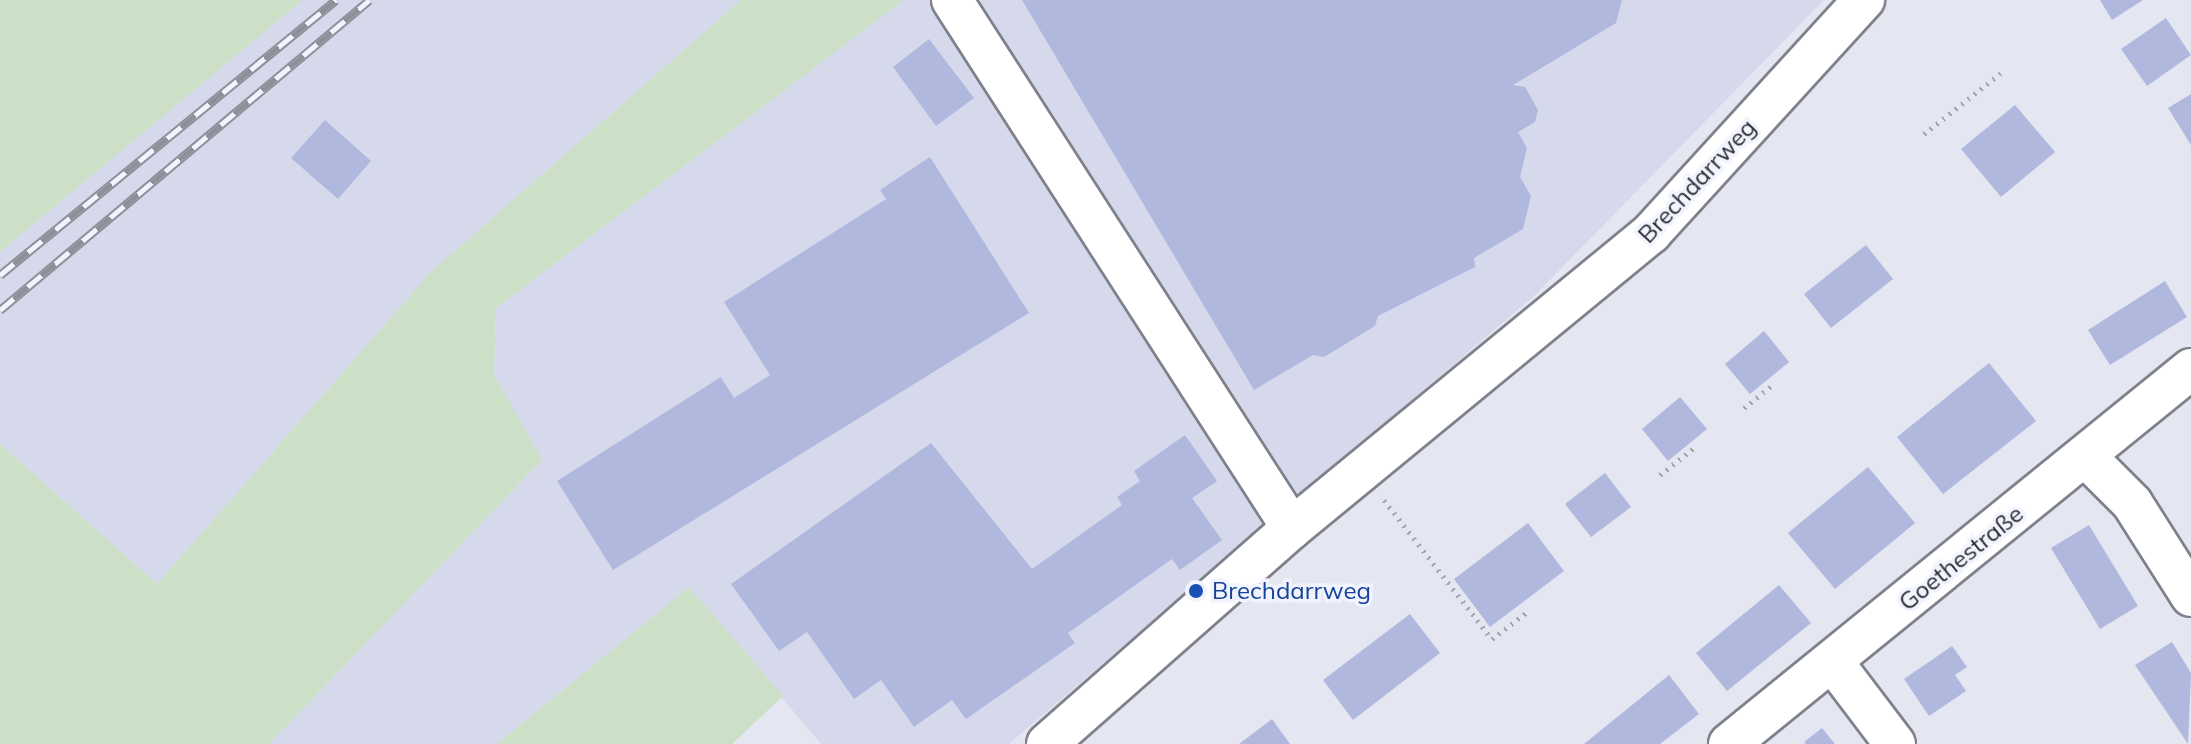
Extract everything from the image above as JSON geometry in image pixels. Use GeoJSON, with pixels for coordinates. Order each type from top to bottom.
{"type":"FeatureCollection","features":[{"type":"Feature","properties":{"kind":"street"},"geometry":{"type":"LineString","coordinates":[[952,0],[1292,528]]}},
{"type":"Feature","properties":{"kind":"street","name":"Brechdarrweg"},"geometry":{"type":"LineString","coordinates":[[1047,744],[1292,528],[1651,233],[1864,0]]}},
{"type":"Feature","properties":{"kind":"street","name":"Goethestraße"},"geometry":{"type":"LineString","coordinates":[[1729,744],[2191,369]]}},
{"type":"Feature","properties":{"kind":"street"},"geometry":{"type":"LineString","coordinates":[[2086,457],[2132,503],[2191,596]]}},
{"type":"Feature","properties":{"kind":"street"},"geometry":{"type":"LineString","coordinates":[[1832,661],[1895,744]]}},
{"type":"Feature","properties":{"kind":"path"},"geometry":{"type":"LineString","coordinates":[[1924,134],[2001,73]]}},
{"type":"Feature","properties":{"kind":"path"},"geometry":{"type":"LineString","coordinates":[[1744,408],[1774,384]]}},
{"type":"Feature","properties":{"kind":"path"},"geometry":{"type":"LineString","coordinates":[[1660,475],[1694,448]]}},
{"type":"Feature","properties":{"kind":"path"},"geometry":{"type":"LineString","coordinates":[[1381,497],[1492,639],[1527,612]]}},
{"type":"Feature","properties":{"kind":"shaded area"},"geometry":{"type":"Polygon","coordinates":[[[303,0],[741,0],[431,272],[157,584],[0,444],[0,252],[303,0]]]}},
{"type":"Feature","properties":{"kind":"shaded area"},"geometry":{"type":"Polygon","coordinates":[[[904,0],[1824,0],[1534,296],[1009,744],[821,744],[689,587],[497,744],[269,744],[541,461],[494,374],[496,308],[904,0]]]}},
{"type":"Feature","properties":{"kind":"green space"},"geometry":{"type":"Polygon","coordinates":[[[0,0],[303,0],[0,252],[0,0]]]}},
{"type":"Feature","properties":{"kind":"green space"},"geometry":{"type":"Polygon","coordinates":[[[741,0],[904,0],[496,308],[494,374],[542,460],[269,744],[0,744],[0,444],[157,584],[431,272],[741,0]]]}},
{"type":"Feature","properties":{"kind":"green space"},"geometry":{"type":"Polygon","coordinates":[[[689,587],[783,696],[732,744],[497,744],[689,587]]]}},
{"type":"Feature","properties":{"kind":"building"},"geometry":{"type":"Polygon","coordinates":[[[1022,0],[1622,0],[1616,23],[1513,85],[1525,87],[1538,110],[1535,122],[1518,132],[1527,148],[1520,177],[1531,196],[1523,229],[1474,258],[1475,267],[1378,316],[1375,326],[1324,357],[1313,355],[1254,390],[1022,0]]]}},
{"type":"Feature","properties":{"kind":"building"},"geometry":{"type":"Polygon","coordinates":[[[2100,0],[2143,0],[2112,20],[2100,0]]]}},
{"type":"Feature","properties":{"kind":"building"},"geometry":{"type":"Polygon","coordinates":[[[2166,18],[2191,55],[2147,86],[2121,49],[2166,18]]]}},
{"type":"Feature","properties":{"kind":"building"},"geometry":{"type":"Polygon","coordinates":[[[929,39],[974,98],[936,126],[893,67],[929,39]]]}},
{"type":"Feature","properties":{"kind":"building"},"geometry":{"type":"Polygon","coordinates":[[[2191,94],[2191,145],[2168,108],[2191,94]]]}},
{"type":"Feature","properties":{"kind":"building"},"geometry":{"type":"Polygon","coordinates":[[[2015,105],[2055,152],[2001,197],[1961,149],[2015,105]]]}},
{"type":"Feature","properties":{"kind":"building"},"geometry":{"type":"Polygon","coordinates":[[[325,120],[371,161],[338,199],[291,158],[325,120]]]}},
{"type":"Feature","properties":{"kind":"building"},"geometry":{"type":"Polygon","coordinates":[[[930,157],[1029,313],[613,570],[557,481],[721,377],[734,398],[770,375],[724,302],[886,199],[880,190],[930,157]]]}},
{"type":"Feature","properties":{"kind":"building"},"geometry":{"type":"Polygon","coordinates":[[[1866,245],[1893,279],[1831,328],[1804,294],[1866,245]]]}},
{"type":"Feature","properties":{"kind":"building"},"geometry":{"type":"Polygon","coordinates":[[[2165,281],[2187,317],[2110,365],[2088,330],[2165,281]]]}},
{"type":"Feature","properties":{"kind":"building"},"geometry":{"type":"Polygon","coordinates":[[[1764,331],[1789,362],[1750,394],[1725,364],[1764,331]]]}},
{"type":"Feature","properties":{"kind":"building"},"geometry":{"type":"Polygon","coordinates":[[[1989,363],[2036,421],[1943,494],[1897,437],[1989,363]]]}},
{"type":"Feature","properties":{"kind":"building"},"geometry":{"type":"Polygon","coordinates":[[[1680,397],[1707,429],[1668,461],[1642,429],[1680,397]]]}},
{"type":"Feature","properties":{"kind":"building"},"geometry":{"type":"Polygon","coordinates":[[[1185,435],[1217,481],[1192,498],[1222,540],[1180,570],[1172,559],[1068,633],[1075,643],[966,719],[952,700],[914,727],[881,680],[854,699],[807,632],[779,651],[731,584],[931,443],[1032,569],[1122,505],[1117,497],[1140,481],[1134,471],[1185,435]]]}},
{"type":"Feature","properties":{"kind":"building"},"geometry":{"type":"Polygon","coordinates":[[[1868,467],[1915,523],[1835,589],[1788,533],[1868,467]]]}},
{"type":"Feature","properties":{"kind":"building"},"geometry":{"type":"Polygon","coordinates":[[[1605,473],[1631,507],[1591,537],[1565,504],[1605,473]]]}},
{"type":"Feature","properties":{"kind":"building"},"geometry":{"type":"Polygon","coordinates":[[[1528,523],[1564,571],[1490,627],[1454,579],[1528,523]]]}},
{"type":"Feature","properties":{"kind":"building"},"geometry":{"type":"Polygon","coordinates":[[[2089,525],[2138,606],[2100,629],[2051,548],[2089,525]]]}},
{"type":"Feature","properties":{"kind":"building"},"geometry":{"type":"Polygon","coordinates":[[[1779,585],[1811,623],[1727,691],[1696,653],[1779,585]]]}},
{"type":"Feature","properties":{"kind":"building"},"geometry":{"type":"Polygon","coordinates":[[[1410,614],[1440,653],[1353,720],[1323,680],[1410,614]]]}},
{"type":"Feature","properties":{"kind":"building"},"geometry":{"type":"Polygon","coordinates":[[[2172,642],[2191,673],[2188,744],[2135,665],[2172,642]]]}},
{"type":"Feature","properties":{"kind":"building"},"geometry":{"type":"Polygon","coordinates":[[[1952,646],[1967,667],[1955,675],[1966,691],[1929,716],[1904,679],[1952,646]]]}},
{"type":"Feature","properties":{"kind":"building"},"geometry":{"type":"Polygon","coordinates":[[[1669,675],[1699,714],[1660,744],[1584,744],[1669,675]]]}},
{"type":"Feature","properties":{"kind":"building"},"geometry":{"type":"Polygon","coordinates":[[[1272,719],[1290,744],[1239,744],[1272,719]]]}},
{"type":"Feature","properties":{"kind":"building"},"geometry":{"type":"Polygon","coordinates":[[[1822,728],[1835,744],[1804,742],[1822,728]]]}},
{"type":"Feature","properties":{"kind":"railway"},"geometry":{"type":"LineString","coordinates":[[0,275],[336,0]]}},
{"type":"Feature","properties":{"kind":"railway"},"geometry":{"type":"LineString","coordinates":[[0,310],[369,0]]}},
{"type":"Feature","properties":{"kind":"place","name":"Brechdarrweg"},"geometry":{"type":"Point","coordinates":[1196,591]}}]}
